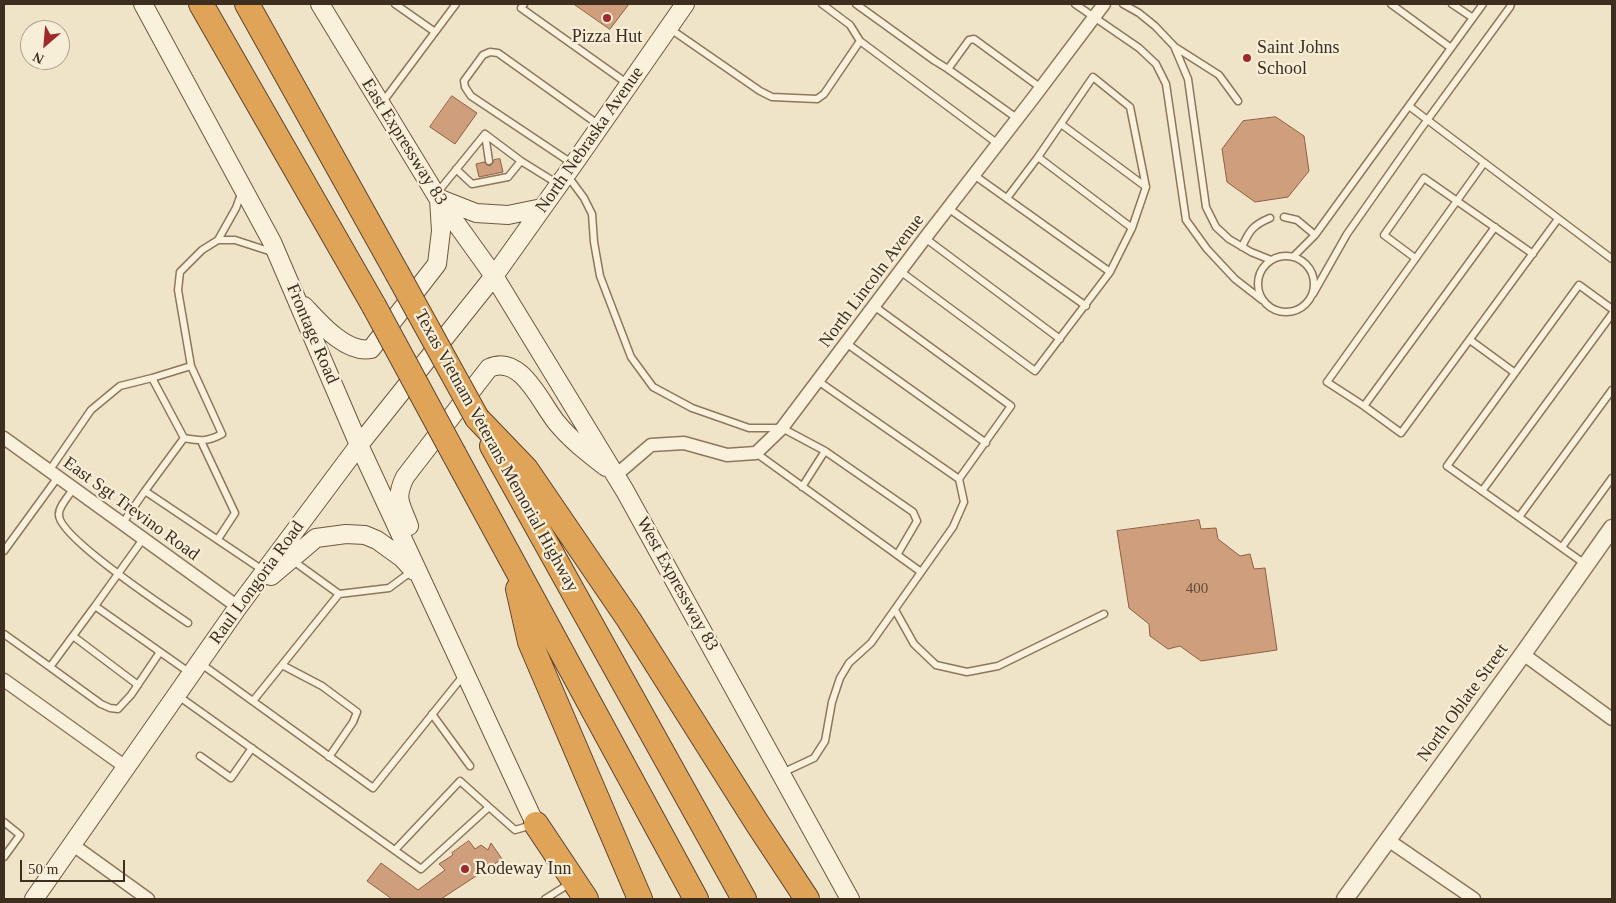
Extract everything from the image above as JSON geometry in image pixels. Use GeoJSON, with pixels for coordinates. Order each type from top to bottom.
{"type":"FeatureCollection","features":[{"type":"Feature","properties":{"kind":"highway"},"geometry":{"type":"LineString","coordinates":[[196,4],[235,64]]}},
{"type":"Feature","properties":{"kind":"highway","name":"Texas Vietnam Veterans Memorial Highway"},"geometry":{"type":"LineString","coordinates":[[202,4],[374,306],[696,899]]}},
{"type":"Feature","properties":{"kind":"highway","name":"Texas Vietnam Veterans Memorial Highway"},"geometry":{"type":"LineString","coordinates":[[247,4],[744,899]]}},
{"type":"Feature","properties":{"kind":"highway"},"geometry":{"type":"LineString","coordinates":[[259,4],[342,172]]}},
{"type":"Feature","properties":{"kind":"highway"},"geometry":{"type":"LineString","coordinates":[[477,418],[526,469],[629,620],[807,899]]}},
{"type":"Feature","properties":{"kind":"highway"},"geometry":{"type":"LineString","coordinates":[[511,560],[530,642],[640,899]]}},
{"type":"Feature","properties":{"kind":"highway"},"geometry":{"type":"LineString","coordinates":[[536,824],[586,899]]}},
{"type":"Feature","properties":{"kind":"main road","name":"Frontage Road"},"geometry":{"type":"LineString","coordinates":[[143,4],[277,253],[359,445],[418,575],[466,672]]}},
{"type":"Feature","properties":{"kind":"main road","name":"East Expressway 83"},"geometry":{"type":"LineString","coordinates":[[320,4],[437,196],[494,276]]}},
{"type":"Feature","properties":{"kind":"main road","name":"North Nebraska Avenue"},"geometry":{"type":"LineString","coordinates":[[494,276],[629,85],[680,7]]}},
{"type":"Feature","properties":{"kind":"main road"},"geometry":{"type":"LineString","coordinates":[[295,296],[324,328],[348,344],[362,350],[371,350],[437,264],[440,231],[437,196],[476,213],[508,215],[542,208]]}},
{"type":"Feature","properties":{"kind":"main road","name":"Raul Longoria Road"},"geometry":{"type":"LineString","coordinates":[[34,899],[243,602],[359,445],[494,276]]}},
{"type":"Feature","properties":{"kind":"main road","name":"West Expressway 83"},"geometry":{"type":"LineString","coordinates":[[494,276],[616,475],[850,899]]}},
{"type":"Feature","properties":{"kind":"main road"},"geometry":{"type":"LineString","coordinates":[[418,575],[418,555],[398,499],[402,485],[405,477],[488,368],[494,366],[513,368],[528,380],[556,422],[574,442],[616,475]]}},
{"type":"Feature","properties":{"kind":"main road"},"geometry":{"type":"LineString","coordinates":[[243,602],[316,538],[346,534],[366,536],[377,540],[402,558],[418,575]]}},
{"type":"Feature","properties":{"kind":"main road"},"geometry":{"type":"LineString","coordinates":[[466,672],[536,824],[573,892]]}},
{"type":"Feature","properties":{"kind":"street","name":"North Lincoln Avenue"},"geometry":{"type":"LineString","coordinates":[[756,453],[782,428],[1104,4]]}},
{"type":"Feature","properties":{"kind":"street","name":"East Sgt Trevino Road"},"geometry":{"type":"LineString","coordinates":[[4,438],[143,539],[243,602]]}},
{"type":"Feature","properties":{"kind":"street"},"geometry":{"type":"LineString","coordinates":[[616,475],[652,445],[684,443],[727,455],[756,453]]}},
{"type":"Feature","properties":{"kind":"street","name":"North Oblate Street"},"geometry":{"type":"LineString","coordinates":[[1345,899],[1612,528]]}},
{"type":"Feature","properties":{"kind":"street"},"geometry":{"type":"LineString","coordinates":[[1523,654],[1612,719]]}},
{"type":"Feature","properties":{"kind":"street"},"geometry":{"type":"LineString","coordinates":[[4,680],[127,768]]}},
{"type":"Feature","properties":{"kind":"street"},"geometry":{"type":"LineString","coordinates":[[1388,840],[1474,899]]}},
{"type":"Feature","properties":{"kind":"street"},"geometry":{"type":"LineString","coordinates":[[73,845],[148,899]]}},
{"type":"Feature","properties":{"kind":"lane"},"geometry":{"type":"LineString","coordinates":[[395,4],[435,32]]}},
{"type":"Feature","properties":{"kind":"lane"},"geometry":{"type":"LineString","coordinates":[[381,104],[456,4]]}},
{"type":"Feature","properties":{"kind":"lane"},"geometry":{"type":"LineString","coordinates":[[524,4],[521,8],[629,85]]}},
{"type":"Feature","properties":{"kind":"lane"},"geometry":{"type":"LineString","coordinates":[[822,4],[850,25],[860,41],[998,144]]}},
{"type":"Feature","properties":{"kind":"lane"},"geometry":{"type":"LineString","coordinates":[[856,4],[1018,119]]}},
{"type":"Feature","properties":{"kind":"lane"},"geometry":{"type":"LineString","coordinates":[[1075,4],[1139,48],[1156,64],[1166,84],[1186,220],[1207,249],[1235,279],[1272,309],[1282,312],[1291,312],[1301,308],[1308,302],[1347,234],[1427,119],[1511,4]]}},
{"type":"Feature","properties":{"kind":"lane"},"geometry":{"type":"LineString","coordinates":[[1123,4],[1139,13],[1155,26],[1174,46],[1219,75],[1238,100]]}},
{"type":"Feature","properties":{"kind":"lane"},"geometry":{"type":"LineString","coordinates":[[1391,4],[1451,48]]}},
{"type":"Feature","properties":{"kind":"lane"},"geometry":{"type":"LineString","coordinates":[[1452,4],[1472,18]]}},
{"type":"Feature","properties":{"kind":"lane"},"geometry":{"type":"LineString","coordinates":[[1293,257],[1315,235],[1483,4]]}},
{"type":"Feature","properties":{"kind":"lane"},"geometry":{"type":"LineString","coordinates":[[668,28],[760,91],[772,96],[817,99],[824,94],[860,41]]}},
{"type":"Feature","properties":{"kind":"lane"},"geometry":{"type":"LineString","coordinates":[[948,68],[968,40],[974,39],[1042,88]]}},
{"type":"Feature","properties":{"kind":"lane"},"geometry":{"type":"LineString","coordinates":[[1174,46],[1188,79],[1206,207],[1216,227],[1229,239],[1271,260]]}},
{"type":"Feature","properties":{"kind":"lane"},"geometry":{"type":"LineString","coordinates":[[600,126],[498,53],[490,52],[483,55],[464,81],[465,87],[471,96],[566,175],[584,198],[592,214],[594,242],[600,276],[631,357],[653,387],[692,408],[749,428],[782,428],[825,451],[913,512],[917,522],[898,555]]}},
{"type":"Feature","properties":{"kind":"lane"},"geometry":{"type":"LineString","coordinates":[[900,271],[1035,371],[1110,272],[1132,228],[1146,186],[1130,107],[1093,77],[1038,157],[1007,198]]}},
{"type":"Feature","properties":{"kind":"lane"},"geometry":{"type":"LineString","coordinates":[[1409,106],[1612,259]]}},
{"type":"Feature","properties":{"kind":"lane"},"geometry":{"type":"LineString","coordinates":[[1060,124],[1146,186]]}},
{"type":"Feature","properties":{"kind":"lane"},"geometry":{"type":"LineString","coordinates":[[485,134],[521,161],[566,175]]}},
{"type":"Feature","properties":{"kind":"lane"},"geometry":{"type":"LineString","coordinates":[[437,196],[456,169],[485,134]]}},
{"type":"Feature","properties":{"kind":"lane"},"geometry":{"type":"LineString","coordinates":[[485,134],[489,161]]}},
{"type":"Feature","properties":{"kind":"lane"},"geometry":{"type":"LineString","coordinates":[[1038,157],[1132,228]]}},
{"type":"Feature","properties":{"kind":"lane"},"geometry":{"type":"LineString","coordinates":[[456,169],[472,184],[490,178],[508,178],[521,161]]}},
{"type":"Feature","properties":{"kind":"lane"},"geometry":{"type":"LineString","coordinates":[[1484,163],[1327,382],[1402,433],[1558,218]]}},
{"type":"Feature","properties":{"kind":"lane"},"geometry":{"type":"LineString","coordinates":[[974,175],[1110,272]]}},
{"type":"Feature","properties":{"kind":"lane"},"geometry":{"type":"LineString","coordinates":[[1415,258],[1384,235],[1424,178],[1532,254]]}},
{"type":"Feature","properties":{"kind":"lane"},"geometry":{"type":"LineString","coordinates":[[184,438],[201,441],[213,439],[222,434],[191,366],[178,290],[180,272],[202,250],[218,240],[236,208],[243,188]]}},
{"type":"Feature","properties":{"kind":"lane"},"geometry":{"type":"LineString","coordinates":[[948,208],[1086,306]]}},
{"type":"Feature","properties":{"kind":"lane"},"geometry":{"type":"LineString","coordinates":[[1284,216],[1297,220],[1315,235]]}},
{"type":"Feature","properties":{"kind":"lane"},"geometry":{"type":"LineString","coordinates":[[1242,247],[1250,231],[1259,222],[1270,218]]}},
{"type":"Feature","properties":{"kind":"lane"},"geometry":{"type":"LineString","coordinates":[[1364,406],[1494,228]]}},
{"type":"Feature","properties":{"kind":"lane"},"geometry":{"type":"LineString","coordinates":[[925,238],[1060,338]]}},
{"type":"Feature","properties":{"kind":"lane"},"geometry":{"type":"LineString","coordinates":[[218,240],[235,240],[277,253]]}},
{"type":"Feature","properties":{"kind":"lane"},"geometry":{"type":"LineString","coordinates":[[1262,300],[1258,285],[1259,275],[1271,260],[1286,256],[1302,261],[1309,267],[1313,275],[1313,294]]}},
{"type":"Feature","properties":{"kind":"lane"},"geometry":{"type":"LineString","coordinates":[[1586,564],[1448,466],[1579,284],[1612,308]]}},
{"type":"Feature","properties":{"kind":"lane"},"geometry":{"type":"LineString","coordinates":[[874,306],[1011,406],[959,479]]}},
{"type":"Feature","properties":{"kind":"lane"},"geometry":{"type":"LineString","coordinates":[[1482,491],[1612,314]]}},
{"type":"Feature","properties":{"kind":"lane"},"geometry":{"type":"LineString","coordinates":[[1470,340],[1515,373]]}},
{"type":"Feature","properties":{"kind":"lane"},"geometry":{"type":"LineString","coordinates":[[846,343],[986,443]]}},
{"type":"Feature","properties":{"kind":"lane"},"geometry":{"type":"LineString","coordinates":[[4,551],[91,410],[120,386],[191,366]]}},
{"type":"Feature","properties":{"kind":"lane"},"geometry":{"type":"LineString","coordinates":[[152,378],[184,438]]}},
{"type":"Feature","properties":{"kind":"lane"},"geometry":{"type":"LineString","coordinates":[[781,774],[814,758],[825,741],[832,702],[840,678],[849,664],[871,643],[922,572],[953,527],[964,502],[959,479],[818,381]]}},
{"type":"Feature","properties":{"kind":"lane"},"geometry":{"type":"LineString","coordinates":[[1519,517],[1612,390]]}},
{"type":"Feature","properties":{"kind":"lane"},"geometry":{"type":"LineString","coordinates":[[122,524],[184,438]]}},
{"type":"Feature","properties":{"kind":"lane"},"geometry":{"type":"LineString","coordinates":[[201,441],[236,513],[218,539]]}},
{"type":"Feature","properties":{"kind":"lane"},"geometry":{"type":"LineString","coordinates":[[802,486],[825,451]]}},
{"type":"Feature","properties":{"kind":"lane"},"geometry":{"type":"LineString","coordinates":[[756,453],[922,572]]}},
{"type":"Feature","properties":{"kind":"lane"},"geometry":{"type":"LineString","coordinates":[[1562,547],[1612,478]]}},
{"type":"Feature","properties":{"kind":"lane"},"geometry":{"type":"LineString","coordinates":[[73,488],[59,511],[58,517],[61,524],[118,574],[188,623]]}},
{"type":"Feature","properties":{"kind":"lane"},"geometry":{"type":"LineString","coordinates":[[145,491],[266,572]]}},
{"type":"Feature","properties":{"kind":"lane"},"geometry":{"type":"LineString","coordinates":[[50,667],[143,539]]}},
{"type":"Feature","properties":{"kind":"lane"},"geometry":{"type":"LineString","coordinates":[[291,559],[340,594],[389,588],[418,575]]}},
{"type":"Feature","properties":{"kind":"lane"},"geometry":{"type":"LineString","coordinates":[[253,701],[340,594]]}},
{"type":"Feature","properties":{"kind":"lane"},"geometry":{"type":"LineString","coordinates":[[95,606],[160,652],[195,668],[253,701],[372,788],[466,672]]}},
{"type":"Feature","properties":{"kind":"lane"},"geometry":{"type":"LineString","coordinates":[[895,610],[914,644],[936,664],[967,672],[998,666],[1104,614]]}},
{"type":"Feature","properties":{"kind":"lane"},"geometry":{"type":"LineString","coordinates":[[4,634],[101,704],[118,709],[138,685],[160,652]]}},
{"type":"Feature","properties":{"kind":"lane"},"geometry":{"type":"LineString","coordinates":[[73,636],[138,685]]}},
{"type":"Feature","properties":{"kind":"lane"},"geometry":{"type":"LineString","coordinates":[[282,665],[322,686],[358,712],[354,722],[329,757]]}},
{"type":"Feature","properties":{"kind":"lane"},"geometry":{"type":"LineString","coordinates":[[176,695],[421,869],[489,808]]}},
{"type":"Feature","properties":{"kind":"lane"},"geometry":{"type":"LineString","coordinates":[[432,714],[470,766]]}},
{"type":"Feature","properties":{"kind":"lane"},"geometry":{"type":"LineString","coordinates":[[200,756],[232,778],[252,748]]}},
{"type":"Feature","properties":{"kind":"lane"},"geometry":{"type":"LineString","coordinates":[[394,850],[460,781],[515,830],[536,824]]}},
{"type":"Feature","properties":{"kind":"lane"},"geometry":{"type":"LineString","coordinates":[[4,822],[20,835],[4,857]]}},
{"type":"Feature","properties":{"kind":"lane"},"geometry":{"type":"LineString","coordinates":[[545,899],[573,892]]}},
{"type":"Feature","properties":{"kind":"building","name":"Pizza Hut"},"geometry":{"type":"Polygon","coordinates":[[[574,4],[629,4],[610,29],[574,4]]]}},
{"type":"Feature","properties":{"kind":"building"},"geometry":{"type":"Polygon","coordinates":[[[452,96],[477,113],[455,144],[430,127],[452,96]]]}},
{"type":"Feature","properties":{"kind":"building"},"geometry":{"type":"Polygon","coordinates":[[[1276,117],[1304,136],[1309,171],[1288,197],[1255,202],[1227,182],[1222,149],[1243,121],[1276,117]]]}},
{"type":"Feature","properties":{"kind":"building"},"geometry":{"type":"Polygon","coordinates":[[[500,159],[503,172],[479,177],[476,164],[484,162],[490,166],[494,160],[500,159]]]}},
{"type":"Feature","properties":{"kind":"building"},"geometry":{"type":"Polygon","coordinates":[[[1199,520],[1201,529],[1216,528],[1218,539],[1240,556],[1250,554],[1254,569],[1265,568],[1277,650],[1201,661],[1180,646],[1168,649],[1150,636],[1149,624],[1129,608],[1117,531],[1199,520]]]}},
{"type":"Feature","properties":{"kind":"building","name":"Rodeway Inn"},"geometry":{"type":"Polygon","coordinates":[[[469,841],[475,849],[481,845],[488,850],[491,843],[502,859],[441,899],[392,899],[367,881],[381,863],[418,890],[445,870],[439,864],[469,841]]]}},
{"type":"Feature","properties":{"kind":"place","name":"Pizza Hut"},"geometry":{"type":"Point","coordinates":[607,18]}},
{"type":"Feature","properties":{"kind":"place","name":"Saint Johns School"},"geometry":{"type":"Point","coordinates":[1247,58]}},
{"type":"Feature","properties":{"kind":"place","name":"Rodeway Inn"},"geometry":{"type":"Point","coordinates":[465,869]}}]}
